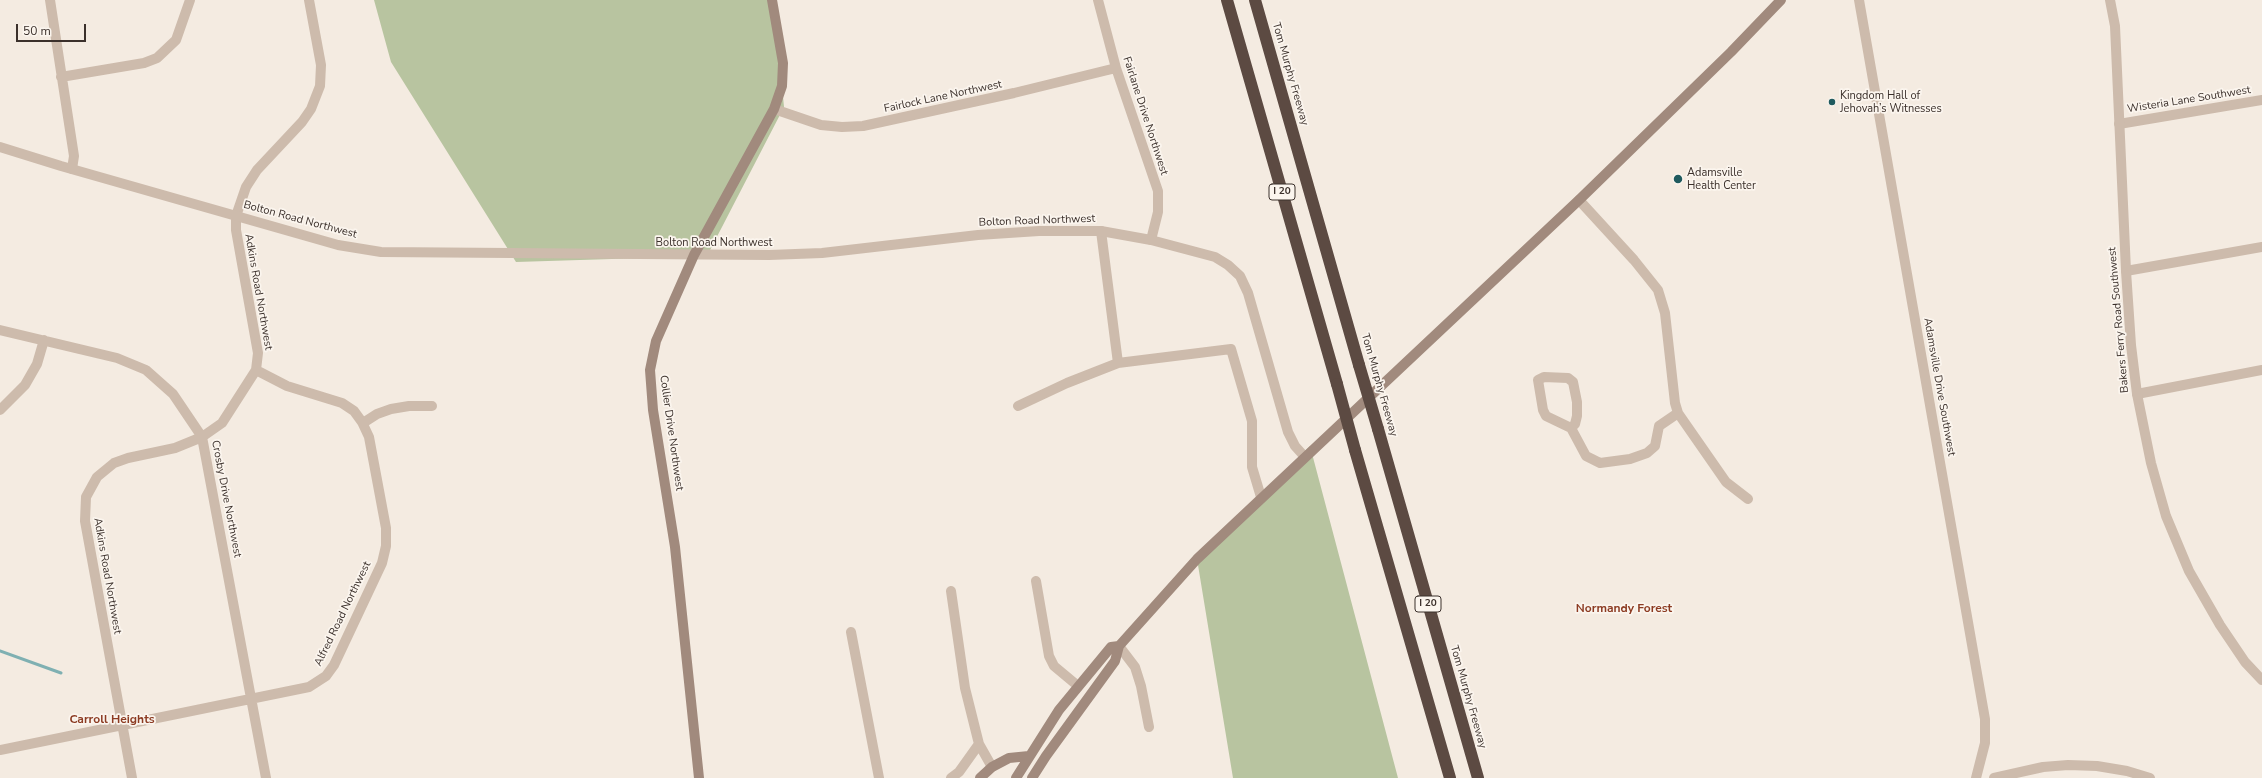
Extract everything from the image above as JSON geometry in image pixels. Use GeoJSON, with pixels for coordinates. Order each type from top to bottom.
{"type":"FeatureCollection","features":[{"type":"Feature","properties":{"kind":"highway","name":"I 20"},"geometry":{"type":"LineString","coordinates":[[1227,0],[1450,778]]}},
{"type":"Feature","properties":{"kind":"highway","name":"Tom Murphy Freeway"},"geometry":{"type":"LineString","coordinates":[[1255,0],[1478,778]]}},
{"type":"Feature","properties":{"kind":"main road","name":"Collier Drive Northwest"},"geometry":{"type":"LineString","coordinates":[[699,778],[675,547],[653,410],[650,370],[656,341],[694,255],[774,109],[782,86],[783,63],[772,0]]}},
{"type":"Feature","properties":{"kind":"main road"},"geometry":{"type":"LineString","coordinates":[[1032,778],[1046,756],[1115,660],[1118,646],[1197,559],[1304,456],[1579,200],[1731,52],[1781,0]]}},
{"type":"Feature","properties":{"kind":"main road"},"geometry":{"type":"LineString","coordinates":[[1016,778],[1059,710],[1111,647],[1118,646]]}},
{"type":"Feature","properties":{"kind":"main road"},"geometry":{"type":"LineString","coordinates":[[980,778],[992,767],[1009,758],[1029,756]]}},
{"type":"Feature","properties":{"kind":"street"},"geometry":{"type":"LineString","coordinates":[[50,0],[74,156],[72,169]]}},
{"type":"Feature","properties":{"kind":"street"},"geometry":{"type":"LineString","coordinates":[[62,77],[144,63],[157,58],[168,50],[176,40],[190,0]]}},
{"type":"Feature","properties":{"kind":"street","name":"Adkins Road Northwest"},"geometry":{"type":"LineString","coordinates":[[132,778],[85,522],[86,497],[97,477],[114,463],[128,458],[175,448],[202,437],[222,422],[256,370],[258,353],[236,230],[236,216],[246,187],[256,170],[302,122],[311,109],[320,86],[321,65],[309,0]]}},
{"type":"Feature","properties":{"kind":"street","name":"Fairlane Drive Northwest"},"geometry":{"type":"LineString","coordinates":[[1098,0],[1116,68],[1158,191],[1158,212],[1151,240]]}},
{"type":"Feature","properties":{"kind":"street","name":"Adamsville Drive Southwest"},"geometry":{"type":"LineString","coordinates":[[1859,0],[1985,719],[1985,743],[1976,778]]}},
{"type":"Feature","properties":{"kind":"street","name":"Bakers Ferry Road Southwest"},"geometry":{"type":"LineString","coordinates":[[2110,0],[2115,26],[2126,271],[2137,394],[2153,471],[2166,516],[2189,571],[2220,626],[2245,662],[2262,680]]}},
{"type":"Feature","properties":{"kind":"street","name":"Fairlock Lane Northwest"},"geometry":{"type":"LineString","coordinates":[[774,109],[821,125],[842,127],[863,126],[1014,94],[1116,68]]}},
{"type":"Feature","properties":{"kind":"street","name":"Wisteria Lane Southwest"},"geometry":{"type":"LineString","coordinates":[[2119,124],[2262,100]]}},
{"type":"Feature","properties":{"kind":"street","name":"Bolton Road Northwest"},"geometry":{"type":"LineString","coordinates":[[0,147],[236,216],[338,244],[381,252],[694,255],[822,253],[978,235],[1039,231],[1101,231],[1151,240],[1215,257],[1228,265],[1240,276],[1248,293],[1288,432],[1295,446],[1304,456]]}},
{"type":"Feature","properties":{"kind":"street"},"geometry":{"type":"LineString","coordinates":[[1579,200],[1634,260],[1658,290],[1665,313],[1675,403],[1678,413],[1726,482],[1748,499]]}},
{"type":"Feature","properties":{"kind":"street"},"geometry":{"type":"LineString","coordinates":[[1101,231],[1118,363]]}},
{"type":"Feature","properties":{"kind":"street"},"geometry":{"type":"LineString","coordinates":[[2126,271],[2262,247]]}},
{"type":"Feature","properties":{"kind":"street","name":"Crosby Drive Northwest"},"geometry":{"type":"LineString","coordinates":[[0,330],[117,358],[146,370],[173,394],[202,437],[266,778]]}},
{"type":"Feature","properties":{"kind":"street"},"geometry":{"type":"LineString","coordinates":[[0,410],[25,386],[37,364],[44,340]]}},
{"type":"Feature","properties":{"kind":"street"},"geometry":{"type":"LineString","coordinates":[[1018,406],[1067,383],[1118,363],[1231,349],[1252,421],[1252,466],[1261,497]]}},
{"type":"Feature","properties":{"kind":"street","name":"Alfred Road Northwest"},"geometry":{"type":"LineString","coordinates":[[0,750],[309,687],[326,676],[334,665],[382,563],[386,546],[386,528],[368,437],[363,424],[354,411],[342,403],[287,386],[256,370]]}},
{"type":"Feature","properties":{"kind":"street"},"geometry":{"type":"LineString","coordinates":[[2137,394],[2262,370]]}},
{"type":"Feature","properties":{"kind":"street"},"geometry":{"type":"LineString","coordinates":[[1571,428],[1575,424],[1577,416],[1576,396],[1573,382],[1568,378],[1544,377],[1538,380],[1542,410],[1546,416],[1571,428],[1581,450],[1592,460],[1600,463],[1630,459],[1647,453],[1655,446],[1659,426],[1678,413]]}},
{"type":"Feature","properties":{"kind":"street"},"geometry":{"type":"LineString","coordinates":[[363,424],[376,414],[391,409],[410,406],[432,406]]}},
{"type":"Feature","properties":{"kind":"street"},"geometry":{"type":"LineString","coordinates":[[1036,581],[1049,656],[1054,666],[1078,686]]}},
{"type":"Feature","properties":{"kind":"street"},"geometry":{"type":"LineString","coordinates":[[951,591],[965,688],[979,744],[992,767]]}},
{"type":"Feature","properties":{"kind":"street"},"geometry":{"type":"LineString","coordinates":[[851,632],[879,778]]}},
{"type":"Feature","properties":{"kind":"street"},"geometry":{"type":"LineString","coordinates":[[1118,646],[1135,667],[1141,686],[1149,727]]}},
{"type":"Feature","properties":{"kind":"street"},"geometry":{"type":"LineString","coordinates":[[952,778],[959,772],[979,744]]}},
{"type":"Feature","properties":{"kind":"street"},"geometry":{"type":"LineString","coordinates":[[1994,778],[2043,767],[2068,765],[2098,766],[2127,771],[2150,778]]}},
{"type":"Feature","properties":{"kind":"green space"},"geometry":{"type":"Polygon","coordinates":[[[374,0],[774,0],[784,107],[707,256],[516,262],[391,62],[374,0]]]}},
{"type":"Feature","properties":{"kind":"green space"},"geometry":{"type":"Polygon","coordinates":[[[1310,446],[1398,778],[1233,778],[1197,559],[1310,446]]]}},
{"type":"Feature","properties":{"kind":"waterway"},"geometry":{"type":"LineString","coordinates":[[0,651],[61,673]]}},
{"type":"Feature","properties":{"kind":"place","name":"Kingdom Hall of Jehovah’s Witnesses"},"geometry":{"type":"Point","coordinates":[1832,102]}},
{"type":"Feature","properties":{"kind":"place","name":"Adamsville Health Center"},"geometry":{"type":"Point","coordinates":[1678,179]}},
{"type":"Feature","properties":{"kind":"district","name":"Normandy Forest"},"geometry":{"type":"Point","coordinates":[1624,609]}},
{"type":"Feature","properties":{"kind":"district","name":"Carroll Heights"},"geometry":{"type":"Point","coordinates":[112,720]}}]}
